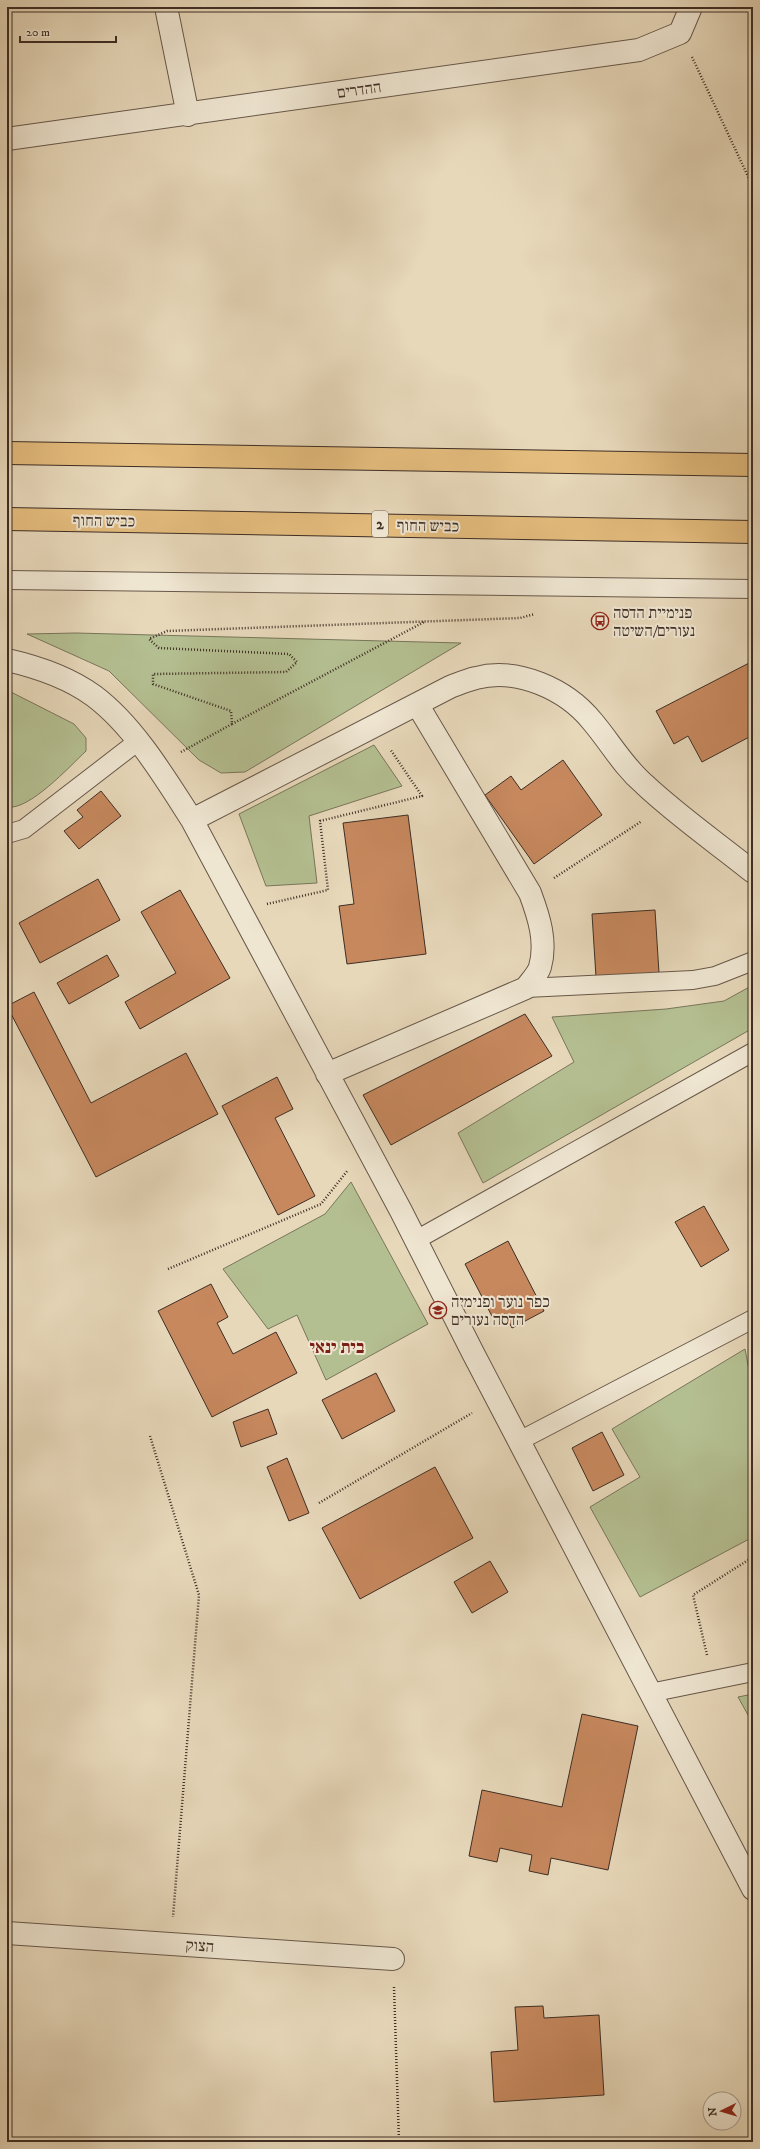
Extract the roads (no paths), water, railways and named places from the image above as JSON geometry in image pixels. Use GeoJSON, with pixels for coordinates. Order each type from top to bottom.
{"type":"FeatureCollection","features":[{"type":"Feature","properties":{"kind":"highway"},"geometry":{"type":"LineString","coordinates":[[7,453],[753,465]]}},
{"type":"Feature","properties":{"kind":"highway","name":"כביש החוף"},"geometry":{"type":"LineString","coordinates":[[7,518],[753,532]]}},
{"type":"Feature","properties":{"kind":"street"},"geometry":{"type":"LineString","coordinates":[[166,7],[188,115]]}},
{"type":"Feature","properties":{"kind":"street","name":"ההדרים"},"geometry":{"type":"LineString","coordinates":[[7,139],[188,115],[344,91],[639,50],[680,34],[691,7]]}},
{"type":"Feature","properties":{"kind":"street"},"geometry":{"type":"LineString","coordinates":[[7,660],[31,665],[68,680],[94,696],[122,723],[156,766],[192,820],[416,1240],[497,1399],[753,1889]]}},
{"type":"Feature","properties":{"kind":"street"},"geometry":{"type":"LineString","coordinates":[[192,820],[450,687],[476,677],[506,675],[539,682],[574,702],[592,720],[625,766],[644,785],[753,872]]}},
{"type":"Feature","properties":{"kind":"street"},"geometry":{"type":"LineString","coordinates":[[327,1074],[526,988],[540,969],[542,943],[541,923],[530,893],[417,704]]}},
{"type":"Feature","properties":{"kind":"street","name":"הצוק"},"geometry":{"type":"LineString","coordinates":[[7,1932],[393,1959]]}},
{"type":"Feature","properties":{"kind":"lane"},"geometry":{"type":"LineString","coordinates":[[7,580],[753,589]]}},
{"type":"Feature","properties":{"kind":"lane"},"geometry":{"type":"LineString","coordinates":[[7,834],[24,829],[137,742]]}},
{"type":"Feature","properties":{"kind":"lane"},"geometry":{"type":"LineString","coordinates":[[526,988],[693,980],[715,976],[753,961]]}},
{"type":"Feature","properties":{"kind":"lane"},"geometry":{"type":"LineString","coordinates":[[416,1240],[753,1052]]}},
{"type":"Feature","properties":{"kind":"lane"},"geometry":{"type":"LineString","coordinates":[[519,1441],[753,1319]]}},
{"type":"Feature","properties":{"kind":"lane"},"geometry":{"type":"LineString","coordinates":[[650,1693],[753,1672]]}},
{"type":"Feature","properties":{"kind":"place","name":"פנימיית הדסה נעורים/השיטה"},"geometry":{"type":"Point","coordinates":[600,621]}},
{"type":"Feature","properties":{"kind":"place","name":"כפר נוער ופנימיה הדסה נעורים"},"geometry":{"type":"Point","coordinates":[438,1310]}},
{"type":"Feature","properties":{"kind":"district","name":"בית ינאי"},"geometry":{"type":"Point","coordinates":[337,1347]}}]}
